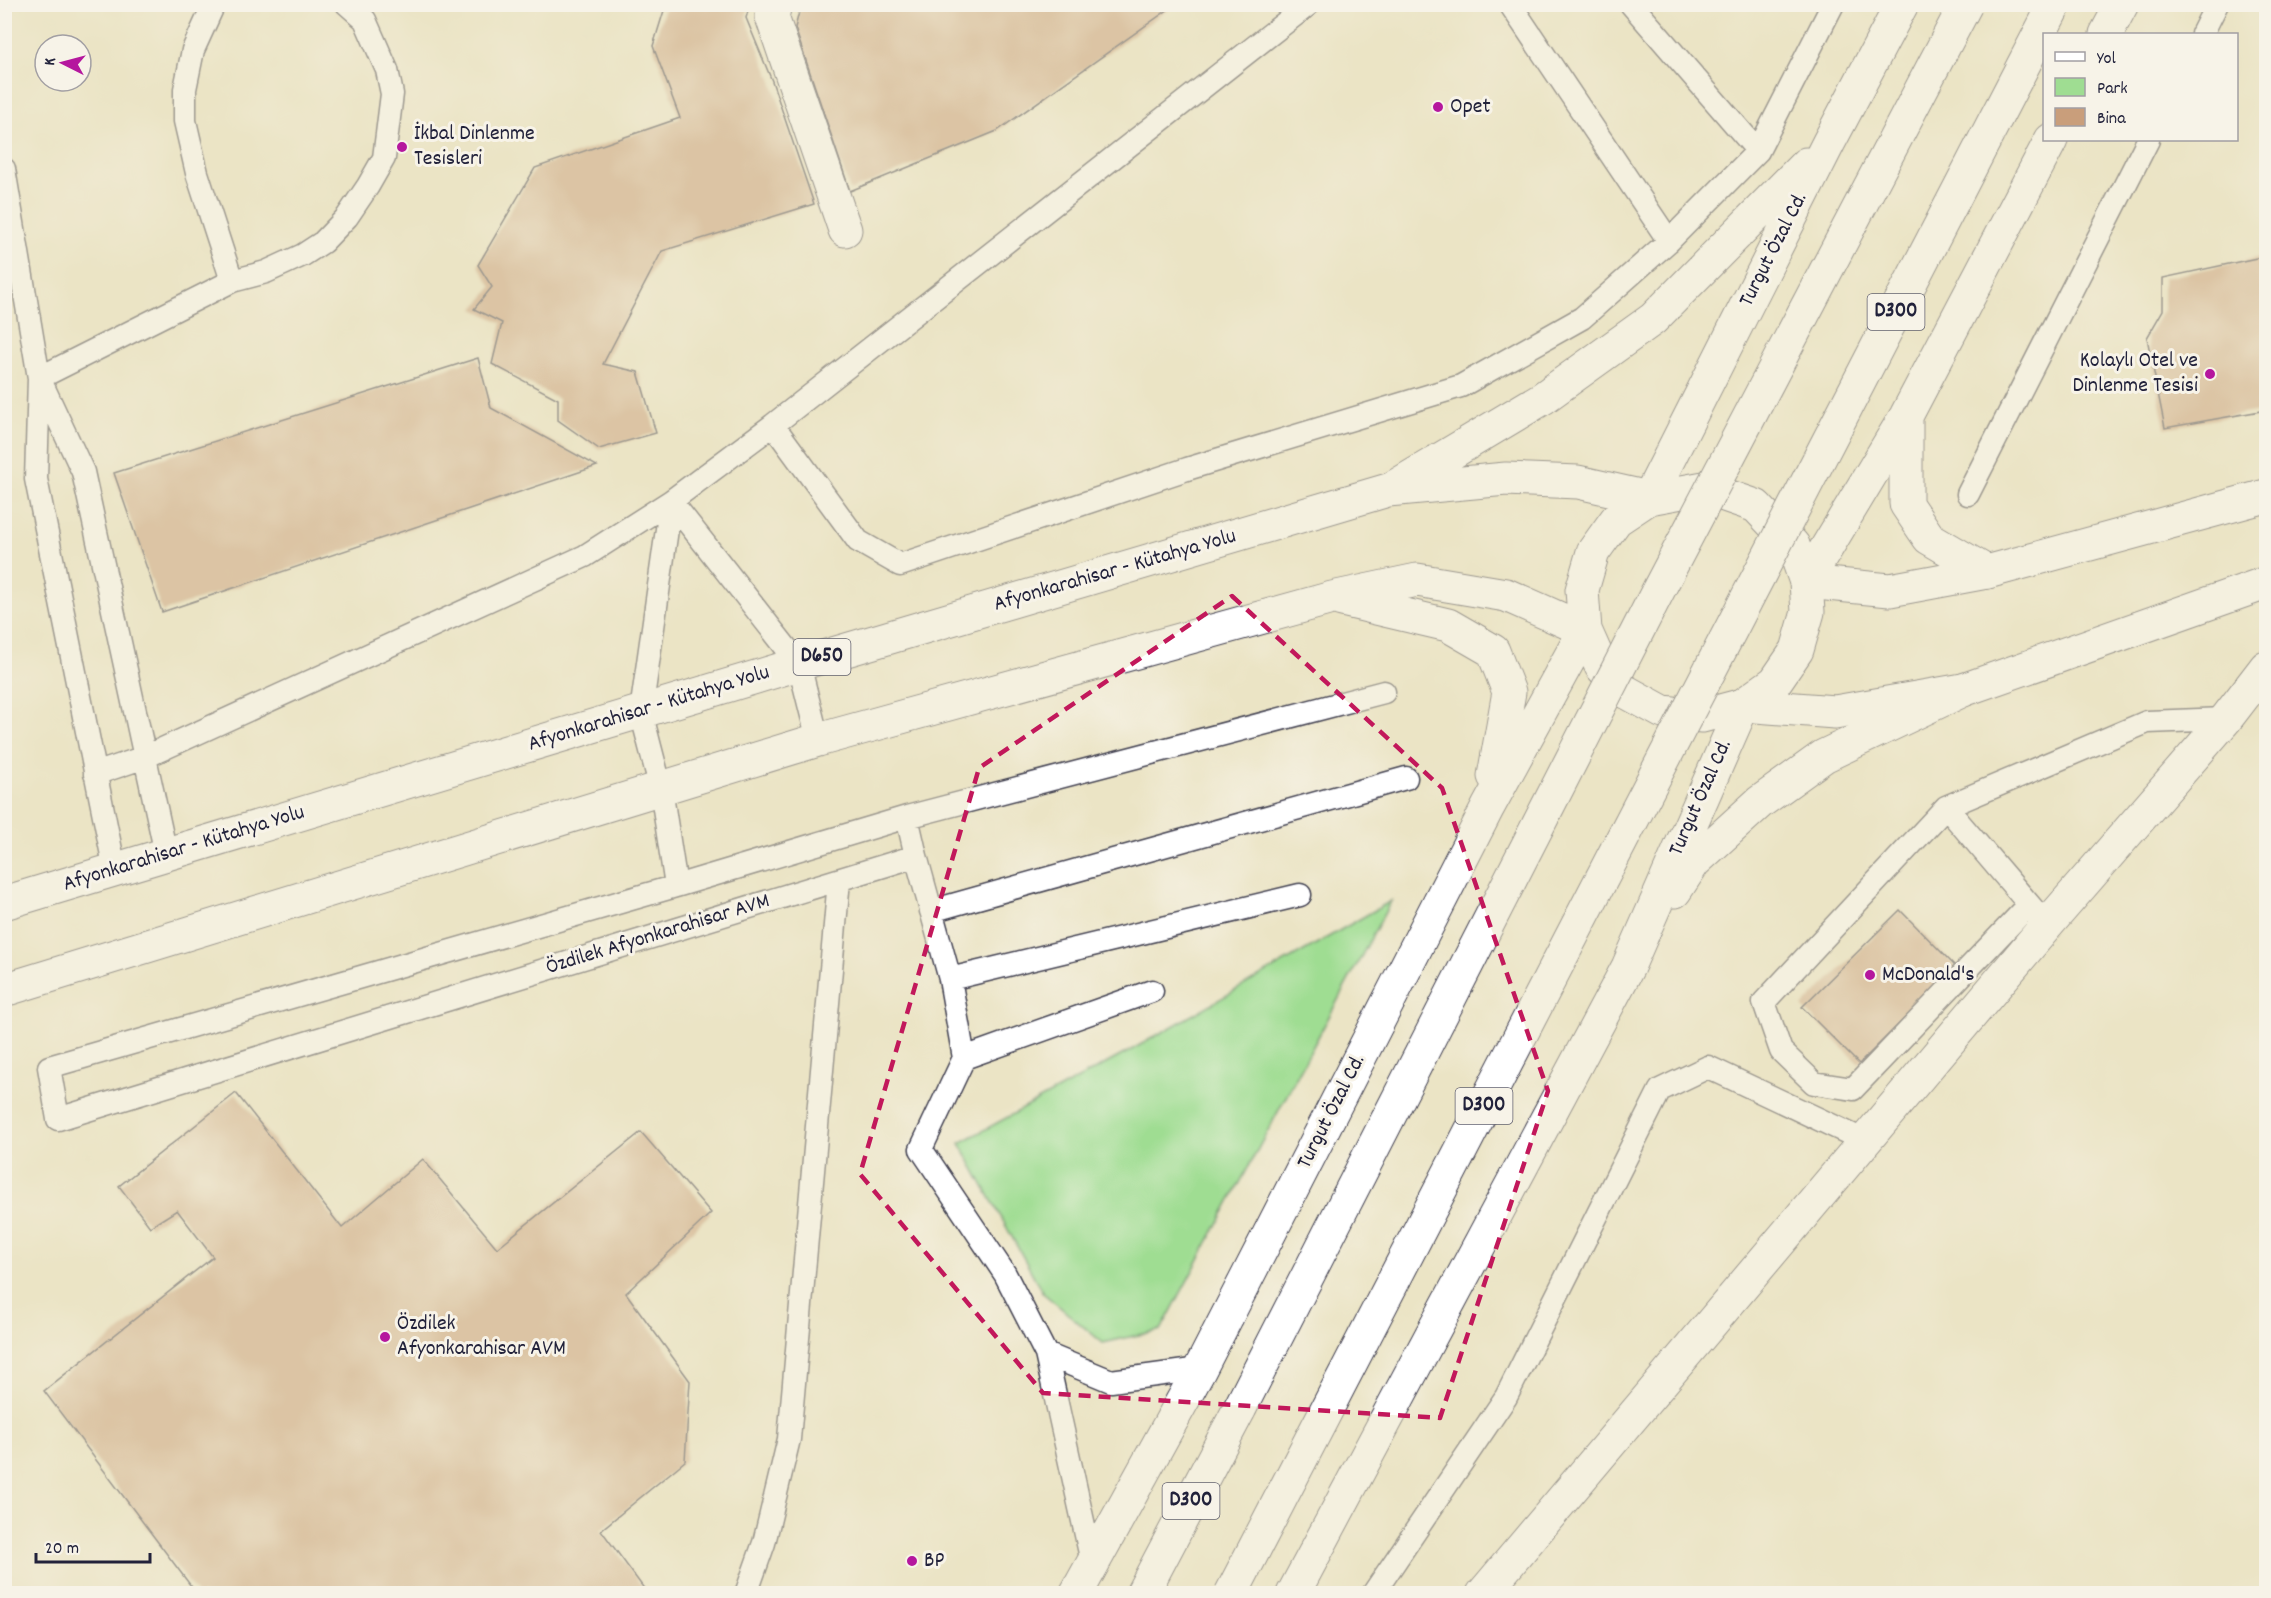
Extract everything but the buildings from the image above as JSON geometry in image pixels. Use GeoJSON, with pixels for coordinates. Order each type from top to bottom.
{"type":"FeatureCollection","features":[{"type":"Feature","properties":{"kind":"main road"},"geometry":{"type":"LineString","coordinates":[[776,4],[772,17],[845,230]]}},
{"type":"Feature","properties":{"kind":"main road","name":"Turgut Özal Cd."},"geometry":{"type":"LineString","coordinates":[[1649,498],[1829,142],[1902,4]]}},
{"type":"Feature","properties":{"kind":"main road","name":"D300"},"geometry":{"type":"LineString","coordinates":[[1142,1593],[1240,1408],[1654,598],[1966,4]]}},
{"type":"Feature","properties":{"kind":"main road","name":"D300"},"geometry":{"type":"LineString","coordinates":[[1232,1593],[2055,4]]}},
{"type":"Feature","properties":{"kind":"main road"},"geometry":{"type":"LineString","coordinates":[[2107,33],[2122,4]]}},
{"type":"Feature","properties":{"kind":"main road"},"geometry":{"type":"LineString","coordinates":[[2050,141],[1906,416],[1806,582],[1890,590],[1987,572],[2266,496]]}},
{"type":"Feature","properties":{"kind":"main road"},"geometry":{"type":"LineString","coordinates":[[1388,490],[1543,398],[1653,319],[1829,142]]}},
{"type":"Feature","properties":{"kind":"main road"},"geometry":{"type":"LineString","coordinates":[[1906,416],[1906,504],[1929,538],[1987,572]]}},
{"type":"Feature","properties":{"kind":"main road","name":"Afyonkarahisar - Kütahya Yolu"},"geometry":{"type":"LineString","coordinates":[[4,903],[1388,490],[1506,479],[1578,482],[1649,498]]}},
{"type":"Feature","properties":{"kind":"main road","name":"Turgut Özal Cd."},"geometry":{"type":"LineString","coordinates":[[1704,488],[1756,506],[1793,545],[1806,582],[1808,612],[1797,650],[1775,682],[1743,705],[1702,716],[1663,712],[1621,689],[1600,666],[1585,630],[1582,590],[1593,552],[1616,520],[1649,498],[1704,488]]}},
{"type":"Feature","properties":{"kind":"main road"},"geometry":{"type":"LineString","coordinates":[[4,990],[818,740],[1332,598],[1417,580],[1506,595],[1585,630]]}},
{"type":"Feature","properties":{"kind":"main road"},"geometry":{"type":"LineString","coordinates":[[1628,967],[1694,862],[1760,802],[1824,756],[1963,690],[2266,583]]}},
{"type":"Feature","properties":{"kind":"main road"},"geometry":{"type":"LineString","coordinates":[[1332,598],[1448,625],[1493,651],[1509,692],[1488,807]]}},
{"type":"Feature","properties":{"kind":"main road","name":"Turgut Özal Cd."},"geometry":{"type":"LineString","coordinates":[[1076,1593],[1200,1370],[1488,807],[1585,630]]}},
{"type":"Feature","properties":{"kind":"main road"},"geometry":{"type":"LineString","coordinates":[[1483,1593],[1865,1141],[2038,915],[2226,719],[2266,667]]}},
{"type":"Feature","properties":{"kind":"main road"},"geometry":{"type":"LineString","coordinates":[[1743,705],[1835,712],[1963,690]]}},
{"type":"Feature","properties":{"kind":"main road","name":"Turgut Özal Cd."},"geometry":{"type":"LineString","coordinates":[[1293,1593],[1628,967],[1743,705]]}},
{"type":"Feature","properties":{"kind":"lane"},"geometry":{"type":"LineString","coordinates":[[214,4],[193,50],[185,89],[185,121],[197,173],[232,281]]}},
{"type":"Feature","properties":{"kind":"lane"},"geometry":{"type":"LineString","coordinates":[[39,378],[232,281],[266,272],[303,255],[323,242],[347,217],[384,158],[392,94],[387,70],[365,20],[347,4]]}},
{"type":"Feature","properties":{"kind":"lane"},"geometry":{"type":"LineString","coordinates":[[95,774],[145,757],[585,556],[671,501],[773,425],[1309,4]]}},
{"type":"Feature","properties":{"kind":"lane"},"geometry":{"type":"LineString","coordinates":[[1510,4],[1669,241]]}},
{"type":"Feature","properties":{"kind":"lane"},"geometry":{"type":"LineString","coordinates":[[773,425],[858,541],[900,565],[1187,469],[1461,386],[1582,318],[1669,241],[1758,151],[1833,4]]}},
{"type":"Feature","properties":{"kind":"lane"},"geometry":{"type":"LineString","coordinates":[[2202,33],[2217,4]]}},
{"type":"Feature","properties":{"kind":"lane"},"geometry":{"type":"LineString","coordinates":[[1634,6],[1758,151]]}},
{"type":"Feature","properties":{"kind":"lane"},"geometry":{"type":"LineString","coordinates":[[1968,494],[2147,141]]}},
{"type":"Feature","properties":{"kind":"lane"},"geometry":{"type":"LineString","coordinates":[[4,169],[39,378],[36,479],[115,870]]}},
{"type":"Feature","properties":{"kind":"lane"},"geometry":{"type":"LineString","coordinates":[[39,378],[84,472],[166,854]]}},
{"type":"Feature","properties":{"kind":"lane"},"geometry":{"type":"LineString","coordinates":[[671,501],[799,664],[818,740]]}},
{"type":"Feature","properties":{"kind":"lane"},"geometry":{"type":"LineString","coordinates":[[641,712],[671,501]]}},
{"type":"Feature","properties":{"kind":"lane"},"geometry":{"type":"LineString","coordinates":[[676,886],[907,817],[1384,692]]}},
{"type":"Feature","properties":{"kind":"lane","name":"Özdilek Afyonkarahisar AVM"},"geometry":{"type":"LineString","coordinates":[[641,712],[661,789],[676,886],[49,1067],[58,1119],[916,856]]}},
{"type":"Feature","properties":{"kind":"lane"},"geometry":{"type":"LineString","coordinates":[[1946,807],[2038,915],[1853,1089],[1814,1083],[1781,1051],[1764,1002],[1946,807],[2146,722],[2226,719]]}},
{"type":"Feature","properties":{"kind":"lane"},"geometry":{"type":"LineString","coordinates":[[931,911],[1406,778]]}},
{"type":"Feature","properties":{"kind":"lane"},"geometry":{"type":"LineString","coordinates":[[907,817],[950,979],[964,1058],[921,1149],[1005,1274],[1046,1354],[1092,1562]]}},
{"type":"Feature","properties":{"kind":"lane"},"geometry":{"type":"LineString","coordinates":[[746,1593],[764,1543],[789,1439],[839,880]]}},
{"type":"Feature","properties":{"kind":"lane"},"geometry":{"type":"LineString","coordinates":[[950,979],[1300,895]]}},
{"type":"Feature","properties":{"kind":"lane"},"geometry":{"type":"LineString","coordinates":[[964,1058],[1152,991]]}},
{"type":"Feature","properties":{"kind":"lane"},"geometry":{"type":"LineString","coordinates":[[1373,1593],[1506,1397],[1660,1090],[1708,1066],[1865,1141]]}},
{"type":"Feature","properties":{"kind":"lane"},"geometry":{"type":"LineString","coordinates":[[1046,1354],[1111,1380],[1200,1370]]}},
{"type":"Feature","properties":{"kind":"highlighted area"},"geometry":{"type":"Polygon","coordinates":[[[1232,596],[1442,788],[1548,1091],[1440,1418],[1043,1393],[860,1174],[979,768],[1232,596]]]}},
{"type":"Feature","properties":{"kind":"green space"},"geometry":{"type":"Polygon","coordinates":[[[1391,901],[1161,1330],[1103,1343],[1043,1293],[960,1143],[1126,1053],[1391,901]]]}},
{"type":"Feature","properties":{"kind":"place","name":"Opet"},"geometry":{"type":"Point","coordinates":[1438,107]}},
{"type":"Feature","properties":{"kind":"place","name":"İkbal Dinlenme Tesisleri"},"geometry":{"type":"Point","coordinates":[402,147]}},
{"type":"Feature","properties":{"kind":"place","name":"Kolaylı Otel ve Dinlenme Tesisi"},"geometry":{"type":"Point","coordinates":[2210,374]}},
{"type":"Feature","properties":{"kind":"place","name":"McDonald's"},"geometry":{"type":"Point","coordinates":[1870,975]}},
{"type":"Feature","properties":{"kind":"place","name":"Özdilek Afyonkarahisar AVM"},"geometry":{"type":"Point","coordinates":[385,1337]}},
{"type":"Feature","properties":{"kind":"place","name":"BP"},"geometry":{"type":"Point","coordinates":[912,1561]}}]}
